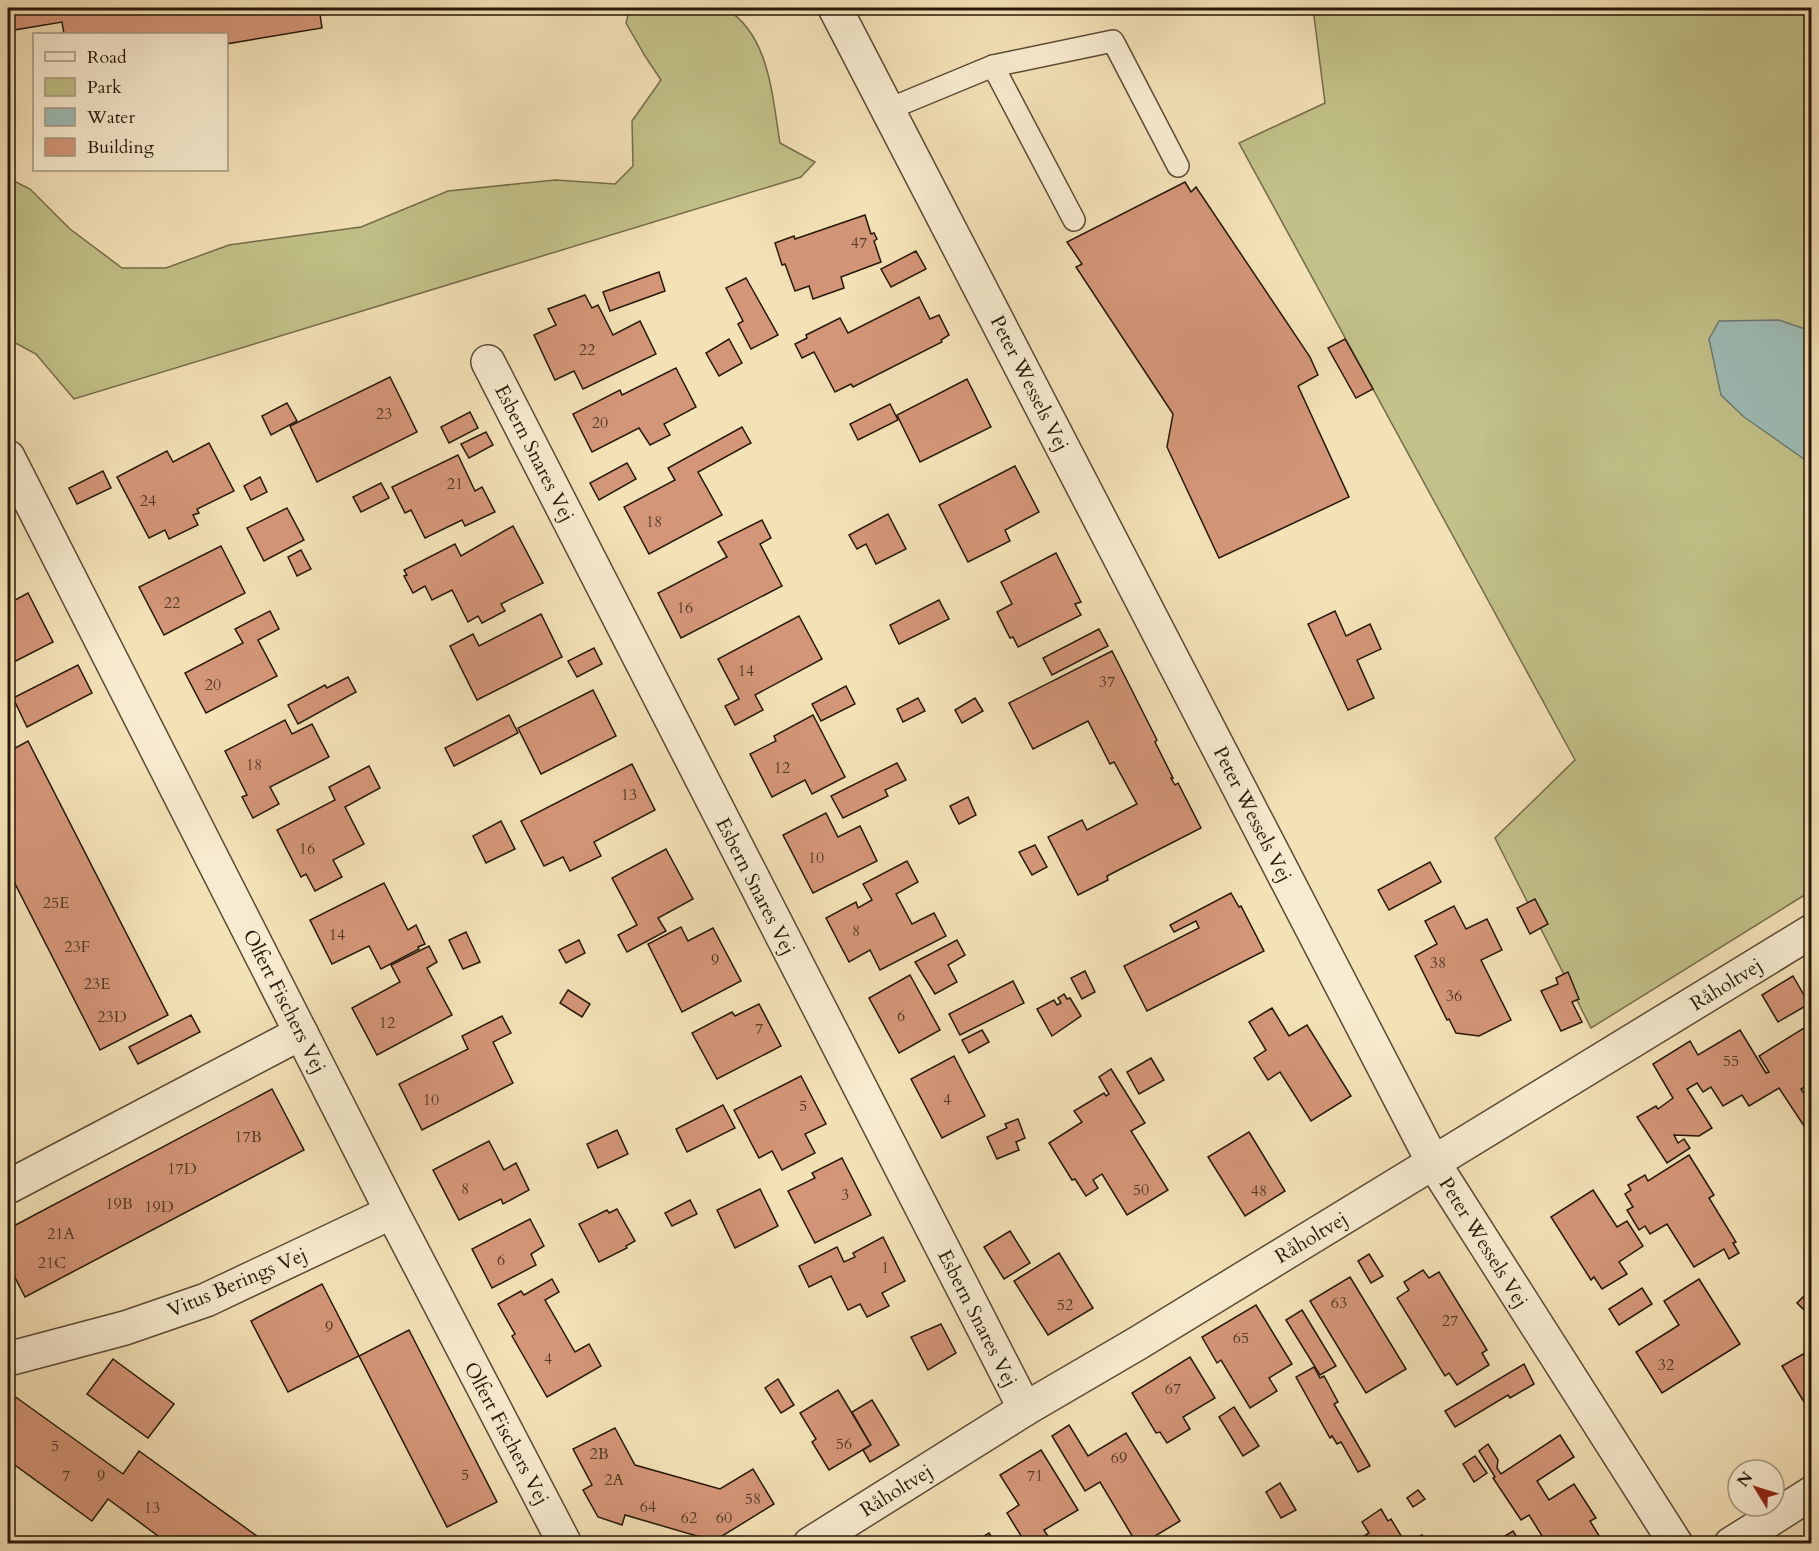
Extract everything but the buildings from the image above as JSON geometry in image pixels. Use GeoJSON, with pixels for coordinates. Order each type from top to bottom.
{"type":"FeatureCollection","features":[{"type":"Feature","properties":{"kind":"street","name":"Peter Wessels Vej"},"geometry":{"type":"LineString","coordinates":[[835,8],[1433,1162],[1676,1544]]}},
{"type":"Feature","properties":{"kind":"street","name":"Esbern Snares Vej"},"geometry":{"type":"LineString","coordinates":[[488,362],[1024,1409]]}},
{"type":"Feature","properties":{"kind":"street","name":"Olfert Fischers Vej"},"geometry":{"type":"LineString","coordinates":[[8,457],[392,1212],[565,1544]]}},
{"type":"Feature","properties":{"kind":"street","name":"Råholtvej"},"geometry":{"type":"LineString","coordinates":[[810,1544],[1024,1409],[1148,1337],[1812,931]]}},
{"type":"Feature","properties":{"kind":"street"},"geometry":{"type":"LineString","coordinates":[[8,1187],[301,1033]]}},
{"type":"Feature","properties":{"kind":"street","name":"Vitus Berings Vej"},"geometry":{"type":"LineString","coordinates":[[8,1359],[125,1328],[206,1300],[392,1212]]}},
{"type":"Feature","properties":{"kind":"street"},"geometry":{"type":"LineString","coordinates":[[1731,1544],[1812,1493]]}},
{"type":"Feature","properties":{"kind":"lane"},"geometry":{"type":"LineString","coordinates":[[889,109],[993,66],[1113,41],[1178,166]]}},
{"type":"Feature","properties":{"kind":"lane"},"geometry":{"type":"LineString","coordinates":[[993,66],[1074,220]]}},
{"type":"Feature","properties":{"kind":"green space"},"geometry":{"type":"Polygon","coordinates":[[[630,8],[725,8],[740,20],[760,50],[766,68],[780,143],[815,162],[801,177],[74,399],[36,354],[8,339],[8,178],[30,189],[70,229],[122,268],[166,268],[229,245],[361,227],[448,191],[555,180],[615,184],[633,166],[632,121],[661,80],[626,23],[630,8]]]}},
{"type":"Feature","properties":{"kind":"green space"},"geometry":{"type":"Polygon","coordinates":[[[1313,8],[1811,8],[1811,891],[1591,1028],[1495,838],[1575,760],[1239,143],[1325,103],[1313,8]]]}},
{"type":"Feature","properties":{"kind":"water"},"geometry":{"type":"Polygon","coordinates":[[[1779,320],[1811,331],[1811,469],[1804,459],[1744,417],[1721,395],[1709,339],[1719,321],[1779,320]]]}}]}
